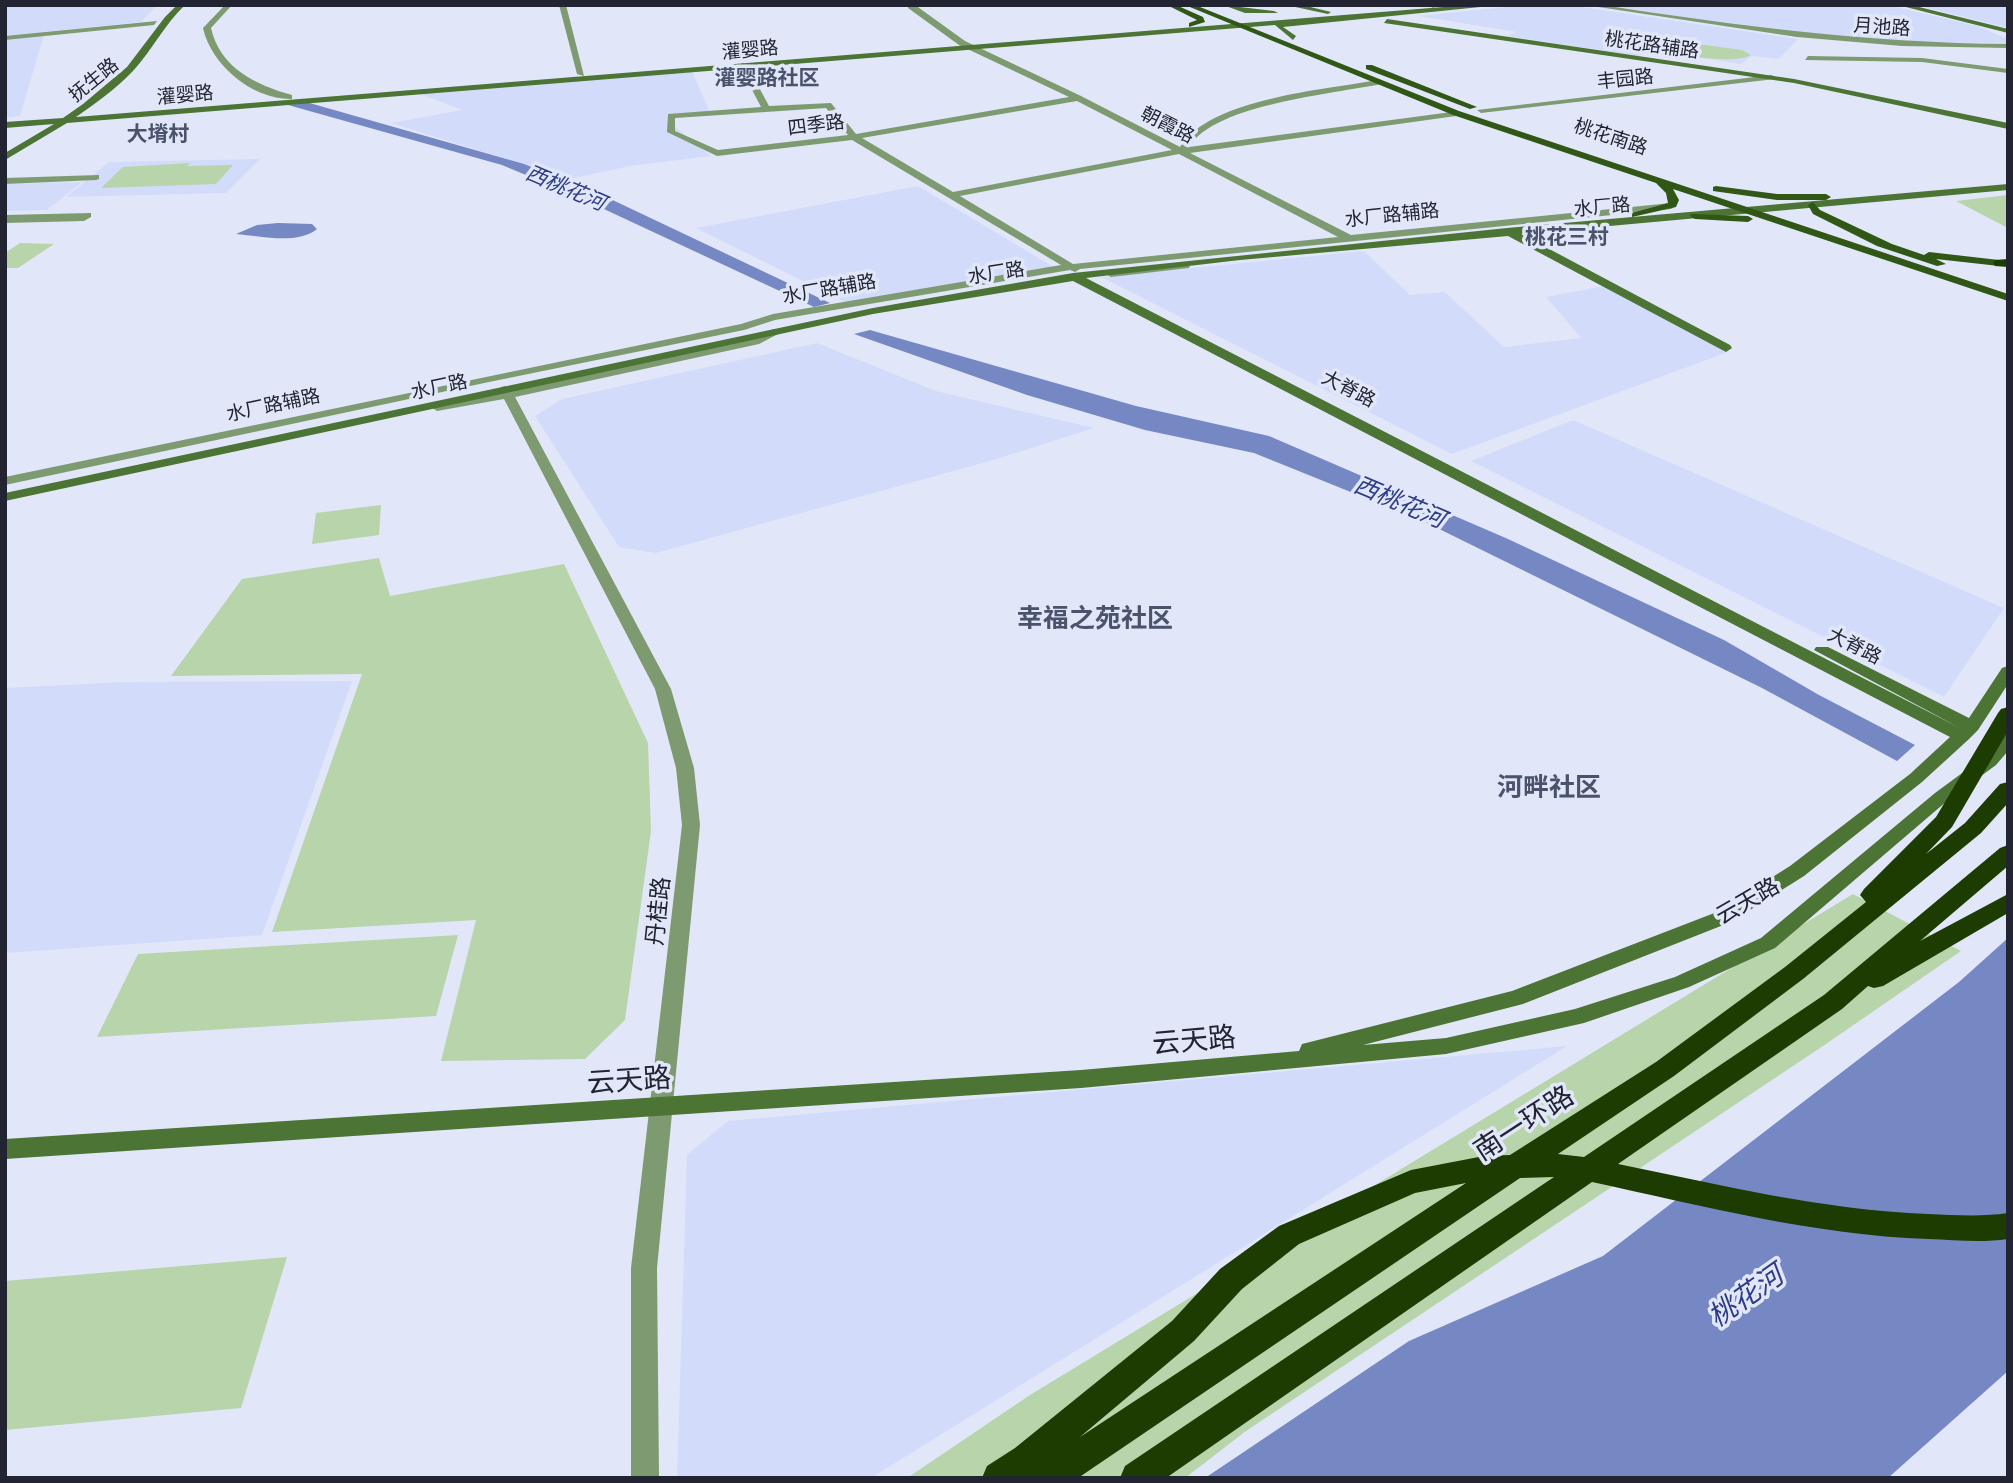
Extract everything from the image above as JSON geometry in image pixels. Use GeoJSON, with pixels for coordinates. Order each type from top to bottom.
{"type":"FeatureCollection","features":[{"type":"Feature","properties":{"kind":"highway"},"geometry":{"type":"LineString","coordinates":[[1794,973],[1944,822],[2008,713]]}},
{"type":"Feature","properties":{"kind":"highway","name":"南一环路"},"geometry":{"type":"LineString","coordinates":[[1048,1478],[1349,1275],[1665,1069],[1794,973],[1973,828],[2008,789]]}},
{"type":"Feature","properties":{"kind":"highway"},"geometry":{"type":"LineString","coordinates":[[1833,1002],[2008,853]]}},
{"type":"Feature","properties":{"kind":"highway"},"geometry":{"type":"LineString","coordinates":[[1137,1478],[1833,1002],[2008,902]]}},
{"type":"Feature","properties":{"kind":"highway"},"geometry":{"type":"LineString","coordinates":[[999,1478],[1027,1460],[1183,1331],[1231,1279],[1289,1235],[1411,1182],[1484,1168],[1567,1165],[1677,1186],[1804,1215],[1881,1225],[1988,1228],[2008,1226]]}},
{"type":"Feature","properties":{"kind":"main road","name":"抚生路"},"geometry":{"type":"LineString","coordinates":[[69,105],[109,77],[169,5]]}},
{"type":"Feature","properties":{"kind":"main road","name":"抚生路"},"geometry":{"type":"LineString","coordinates":[[5,157],[114,85],[132,67],[181,5]]}},
{"type":"Feature","properties":{"kind":"main road"},"geometry":{"type":"LineString","coordinates":[[1170,5],[1200,19],[1201,22],[1192,25]]}},
{"type":"Feature","properties":{"kind":"main road"},"geometry":{"type":"LineString","coordinates":[[1188,5],[1244,23]]}},
{"type":"Feature","properties":{"kind":"main road","name":"桃花南路"},"geometry":{"type":"LineString","coordinates":[[1208,5],[1336,64],[1456,113],[1746,212],[2008,297]]}},
{"type":"Feature","properties":{"kind":"main road"},"geometry":{"type":"LineString","coordinates":[[1226,5],[1257,12],[1337,13]]}},
{"type":"Feature","properties":{"kind":"main road","name":"桃花路辅路"},"geometry":{"type":"LineString","coordinates":[[1289,5],[1772,77],[2008,126]]}},
{"type":"Feature","properties":{"kind":"main road","name":"灌婴路"},"geometry":{"type":"LineString","coordinates":[[5,123],[289,97],[1446,5]]}},
{"type":"Feature","properties":{"kind":"main road","name":"灌婴路"},"geometry":{"type":"LineString","coordinates":[[69,117],[743,65],[1192,25],[1292,21],[1497,5]]}},
{"type":"Feature","properties":{"kind":"main road"},"geometry":{"type":"LineString","coordinates":[[1901,5],[2008,31]]}},
{"type":"Feature","properties":{"kind":"main road"},"geometry":{"type":"LineString","coordinates":[[1292,21],[1278,26],[1293,38]]}},
{"type":"Feature","properties":{"kind":"main road","name":"桃花南路"},"geometry":{"type":"LineString","coordinates":[[1244,23],[1293,38],[1481,110],[1955,268]]}},
{"type":"Feature","properties":{"kind":"main road"},"geometry":{"type":"LineString","coordinates":[[1353,62],[1391,81],[1468,111],[1810,228],[1913,253],[2003,263]]}},
{"type":"Feature","properties":{"kind":"main road"},"geometry":{"type":"LineString","coordinates":[[1336,64],[1391,81],[1555,143],[2008,297]]}},
{"type":"Feature","properties":{"kind":"main road","name":"抚生路"},"geometry":{"type":"LineString","coordinates":[[5,146],[61,111]]}},
{"type":"Feature","properties":{"kind":"main road","name":"水厂路"},"geometry":{"type":"LineString","coordinates":[[1507,231],[1636,215],[2008,181]]}},
{"type":"Feature","properties":{"kind":"main road"},"geometry":{"type":"LineString","coordinates":[[1636,215],[1671,206],[1674,200],[1670,191],[1658,182]]}},
{"type":"Feature","properties":{"kind":"main road","name":"水厂路"},"geometry":{"type":"LineString","coordinates":[[5,487],[925,295],[1076,273],[1356,242],[1746,212],[2008,187]]}},
{"type":"Feature","properties":{"kind":"main road"},"geometry":{"type":"LineString","coordinates":[[1716,189],[1777,197],[1826,197]]}},
{"type":"Feature","properties":{"kind":"main road"},"geometry":{"type":"LineString","coordinates":[[1813,205],[1816,212],[1827,219],[1888,246]]}},
{"type":"Feature","properties":{"kind":"main road"},"geometry":{"type":"LineString","coordinates":[[1695,216],[1759,220],[1787,225]]}},
{"type":"Feature","properties":{"kind":"main road"},"geometry":{"type":"LineString","coordinates":[[1507,231],[1726,348]]}},
{"type":"Feature","properties":{"kind":"main road","name":"水厂路"},"geometry":{"type":"LineString","coordinates":[[774,332],[1076,273]]}},
{"type":"Feature","properties":{"kind":"main road","name":"大脊路"},"geometry":{"type":"LineString","coordinates":[[1076,273],[1961,736]]}},
{"type":"Feature","properties":{"kind":"main road","name":"水厂路"},"geometry":{"type":"LineString","coordinates":[[288,437],[385,416]]}},
{"type":"Feature","properties":{"kind":"main road","name":"云天路"},"geometry":{"type":"LineString","coordinates":[[1256,1064],[1516,998],[1724,917],[1797,871],[1916,778],[1961,736],[2008,671]]}},
{"type":"Feature","properties":{"kind":"main road","name":"云天路"},"geometry":{"type":"LineString","coordinates":[[5,1149],[1081,1079],[1446,1046],[1576,1017],[1682,982],[1768,943],[1941,797],[1990,761],[2008,739]]}},
{"type":"Feature","properties":{"kind":"street"},"geometry":{"type":"LineString","coordinates":[[229,5],[207,28],[211,46],[244,81],[289,97]]}},
{"type":"Feature","properties":{"kind":"street"},"geometry":{"type":"LineString","coordinates":[[562,5],[581,74]]}},
{"type":"Feature","properties":{"kind":"street","name":"朝霞路"},"geometry":{"type":"LineString","coordinates":[[912,5],[910,7],[966,45],[1078,98],[1356,242]]}},
{"type":"Feature","properties":{"kind":"street","name":"月池路"},"geometry":{"type":"LineString","coordinates":[[1588,5],[1763,31],[1895,43],[2007,46]]}},
{"type":"Feature","properties":{"kind":"street"},"geometry":{"type":"LineString","coordinates":[[5,38],[153,23]]}},
{"type":"Feature","properties":{"kind":"street"},"geometry":{"type":"LineString","coordinates":[[1895,43],[1898,55],[2008,71]]}},
{"type":"Feature","properties":{"kind":"street"},"geometry":{"type":"LineString","coordinates":[[1808,58],[1922,60]]}},
{"type":"Feature","properties":{"kind":"street"},"geometry":{"type":"LineString","coordinates":[[743,65],[766,109]]}},
{"type":"Feature","properties":{"kind":"street","name":"丰园路"},"geometry":{"type":"LineString","coordinates":[[1481,110],[1772,77]]}},
{"type":"Feature","properties":{"kind":"street"},"geometry":{"type":"LineString","coordinates":[[1182,151],[1189,138],[1200,130],[1231,116],[1378,82]]}},
{"type":"Feature","properties":{"kind":"street","name":"四季路"},"geometry":{"type":"LineString","coordinates":[[766,109],[671,116],[671,132],[717,153],[854,137],[1078,98]]}},
{"type":"Feature","properties":{"kind":"street","name":"大脊路"},"geometry":{"type":"LineString","coordinates":[[766,109],[828,106],[854,137],[1076,273]]}},
{"type":"Feature","properties":{"kind":"street"},"geometry":{"type":"LineString","coordinates":[[952,195],[1182,151],[1456,113]]}},
{"type":"Feature","properties":{"kind":"street"},"geometry":{"type":"LineString","coordinates":[[5,181],[96,177]]}},
{"type":"Feature","properties":{"kind":"street","name":"水厂路辅路"},"geometry":{"type":"LineString","coordinates":[[5,481],[744,327],[786,314],[1076,273],[1671,206]]}},
{"type":"Feature","properties":{"kind":"street"},"geometry":{"type":"LineString","coordinates":[[87,215],[84,218],[5,219],[87,215]]}},
{"type":"Feature","properties":{"kind":"street","name":"水厂路辅路"},"geometry":{"type":"LineString","coordinates":[[1076,273],[1507,231]]}},
{"type":"Feature","properties":{"kind":"street","name":"水厂路辅路"},"geometry":{"type":"LineString","coordinates":[[385,416],[755,342],[774,332]]}},
{"type":"Feature","properties":{"kind":"street","name":"丹桂路"},"geometry":{"type":"LineString","coordinates":[[506,393],[663,689],[685,768],[691,825],[644,1268],[645,1478]]}},
{"type":"Feature","properties":{"kind":"street","name":"水厂路辅路"},"geometry":{"type":"LineString","coordinates":[[5,498],[288,437]]}},
{"type":"Feature","properties":{"kind":"shaded area"},"geometry":{"type":"Polygon","coordinates":[[[5,5],[157,5],[141,22],[5,36],[5,5]]]}},
{"type":"Feature","properties":{"kind":"shaded area"},"geometry":{"type":"Polygon","coordinates":[[[1525,5],[1568,5],[1798,39],[1779,59],[1752,56],[1741,64],[1649,50],[1639,56],[1507,36],[1517,32],[1418,16],[1525,5]]]}},
{"type":"Feature","properties":{"kind":"shaded area"},"geometry":{"type":"Polygon","coordinates":[[[1606,5],[1888,5],[1977,26],[2008,39],[2008,44],[1910,43],[1774,32],[1606,5]]]}},
{"type":"Feature","properties":{"kind":"shaded area"},"geometry":{"type":"Polygon","coordinates":[[[1916,5],[2008,5],[2008,28],[1916,5]]]}},
{"type":"Feature","properties":{"kind":"shaded area"},"geometry":{"type":"Polygon","coordinates":[[[44,35],[20,116],[5,118],[5,38],[44,35]]]}},
{"type":"Feature","properties":{"kind":"shaded area"},"geometry":{"type":"Polygon","coordinates":[[[692,71],[711,115],[666,119],[711,156],[630,166],[570,179],[391,123],[463,110],[417,93],[692,71]]]}},
{"type":"Feature","properties":{"kind":"shaded area"},"geometry":{"type":"Polygon","coordinates":[[[260,159],[226,193],[66,197],[109,162],[260,159]]]}},
{"type":"Feature","properties":{"kind":"shaded area"},"geometry":{"type":"Polygon","coordinates":[[[82,182],[47,210],[5,211],[5,184],[82,182]]]}},
{"type":"Feature","properties":{"kind":"shaded area"},"geometry":{"type":"Polygon","coordinates":[[[918,186],[1057,269],[845,302],[696,228],[918,186]]]}},
{"type":"Feature","properties":{"kind":"shaded area"},"geometry":{"type":"Polygon","coordinates":[[[1364,251],[1410,295],[1445,292],[1504,347],[1581,338],[1546,297],[1604,286],[1728,352],[1452,454],[1101,277],[1364,251]]]}},
{"type":"Feature","properties":{"kind":"shaded area"},"geometry":{"type":"Polygon","coordinates":[[[817,343],[936,391],[1094,428],[997,459],[656,553],[619,547],[535,416],[562,399],[817,343]]]}},
{"type":"Feature","properties":{"kind":"shaded area"},"geometry":{"type":"Polygon","coordinates":[[[1573,420],[2004,608],[1944,697],[1471,461],[1573,420]]]}},
{"type":"Feature","properties":{"kind":"shaded area"},"geometry":{"type":"Polygon","coordinates":[[[352,681],[262,935],[5,953],[5,688],[124,682],[352,681]]]}},
{"type":"Feature","properties":{"kind":"shaded area"},"geometry":{"type":"Polygon","coordinates":[[[1567,1046],[871,1478],[677,1478],[687,1155],[728,1121],[1567,1046]]]}},
{"type":"Feature","properties":{"kind":"green space"},"geometry":{"type":"Polygon","coordinates":[[[1621,35],[1742,50],[1751,55],[1711,59],[1630,47],[1620,41],[1629,37],[1621,35]]]}},
{"type":"Feature","properties":{"kind":"green space"},"geometry":{"type":"Polygon","coordinates":[[[190,163],[187,166],[233,165],[216,184],[101,188],[123,167],[190,163]]]}},
{"type":"Feature","properties":{"kind":"green space"},"geometry":{"type":"Polygon","coordinates":[[[2008,195],[2008,228],[1956,201],[2008,195]]]}},
{"type":"Feature","properties":{"kind":"green space"},"geometry":{"type":"Polygon","coordinates":[[[20,243],[54,244],[18,268],[5,268],[5,253],[20,243]]]}},
{"type":"Feature","properties":{"kind":"green space"},"geometry":{"type":"Polygon","coordinates":[[[381,505],[379,535],[312,544],[316,513],[381,505]]]}},
{"type":"Feature","properties":{"kind":"green space"},"geometry":{"type":"Polygon","coordinates":[[[379,558],[390,596],[564,564],[648,743],[651,831],[625,1020],[585,1059],[441,1061],[476,920],[272,932],[362,674],[171,676],[242,579],[379,558]]]}},
{"type":"Feature","properties":{"kind":"green space"},"geometry":{"type":"Polygon","coordinates":[[[1853,894],[1961,951],[1246,1431],[1185,1478],[907,1478],[1030,1395],[1853,894]]]}},
{"type":"Feature","properties":{"kind":"green space"},"geometry":{"type":"Polygon","coordinates":[[[458,935],[436,1016],[97,1037],[138,954],[458,935]]]}},
{"type":"Feature","properties":{"kind":"green space"},"geometry":{"type":"Polygon","coordinates":[[[287,1257],[241,1408],[5,1430],[5,1281],[287,1257]]]}},
{"type":"Feature","properties":{"kind":"water","name":"西桃花河"},"geometry":{"type":"Polygon","coordinates":[[[306,102],[524,164],[602,195],[830,303],[814,307],[576,196],[502,165],[288,105],[306,102]]]}},
{"type":"Feature","properties":{"kind":"water"},"geometry":{"type":"Polygon","coordinates":[[[312,224],[317,229],[300,237],[289,238],[236,234],[257,225],[312,224]]]}},
{"type":"Feature","properties":{"kind":"water","name":"西桃花河"},"geometry":{"type":"Polygon","coordinates":[[[870,330],[1136,406],[1269,436],[1508,539],[1724,640],[1819,695],[1915,745],[1897,761],[1762,688],[1425,522],[1254,453],[1145,430],[1027,395],[854,334],[870,330]]]}},
{"type":"Feature","properties":{"kind":"water","name":"桃花河"},"geometry":{"type":"Polygon","coordinates":[[[2008,938],[2008,1371],[1888,1478],[1205,1478],[1409,1341],[1603,1256],[1959,982],[2008,938]]]}},
{"type":"Feature","properties":{"kind":"district","name":"灌婴路社区"},"geometry":{"type":"Point","coordinates":[767,77]}},
{"type":"Feature","properties":{"kind":"district","name":"大塉村"},"geometry":{"type":"Point","coordinates":[158,133]}},
{"type":"Feature","properties":{"kind":"district","name":"桃花三村"},"geometry":{"type":"Point","coordinates":[1567,236]}},
{"type":"Feature","properties":{"kind":"district","name":"幸福之苑社区"},"geometry":{"type":"Point","coordinates":[1095,617]}},
{"type":"Feature","properties":{"kind":"district","name":"河畔社区"},"geometry":{"type":"Point","coordinates":[1549,786]}}]}
